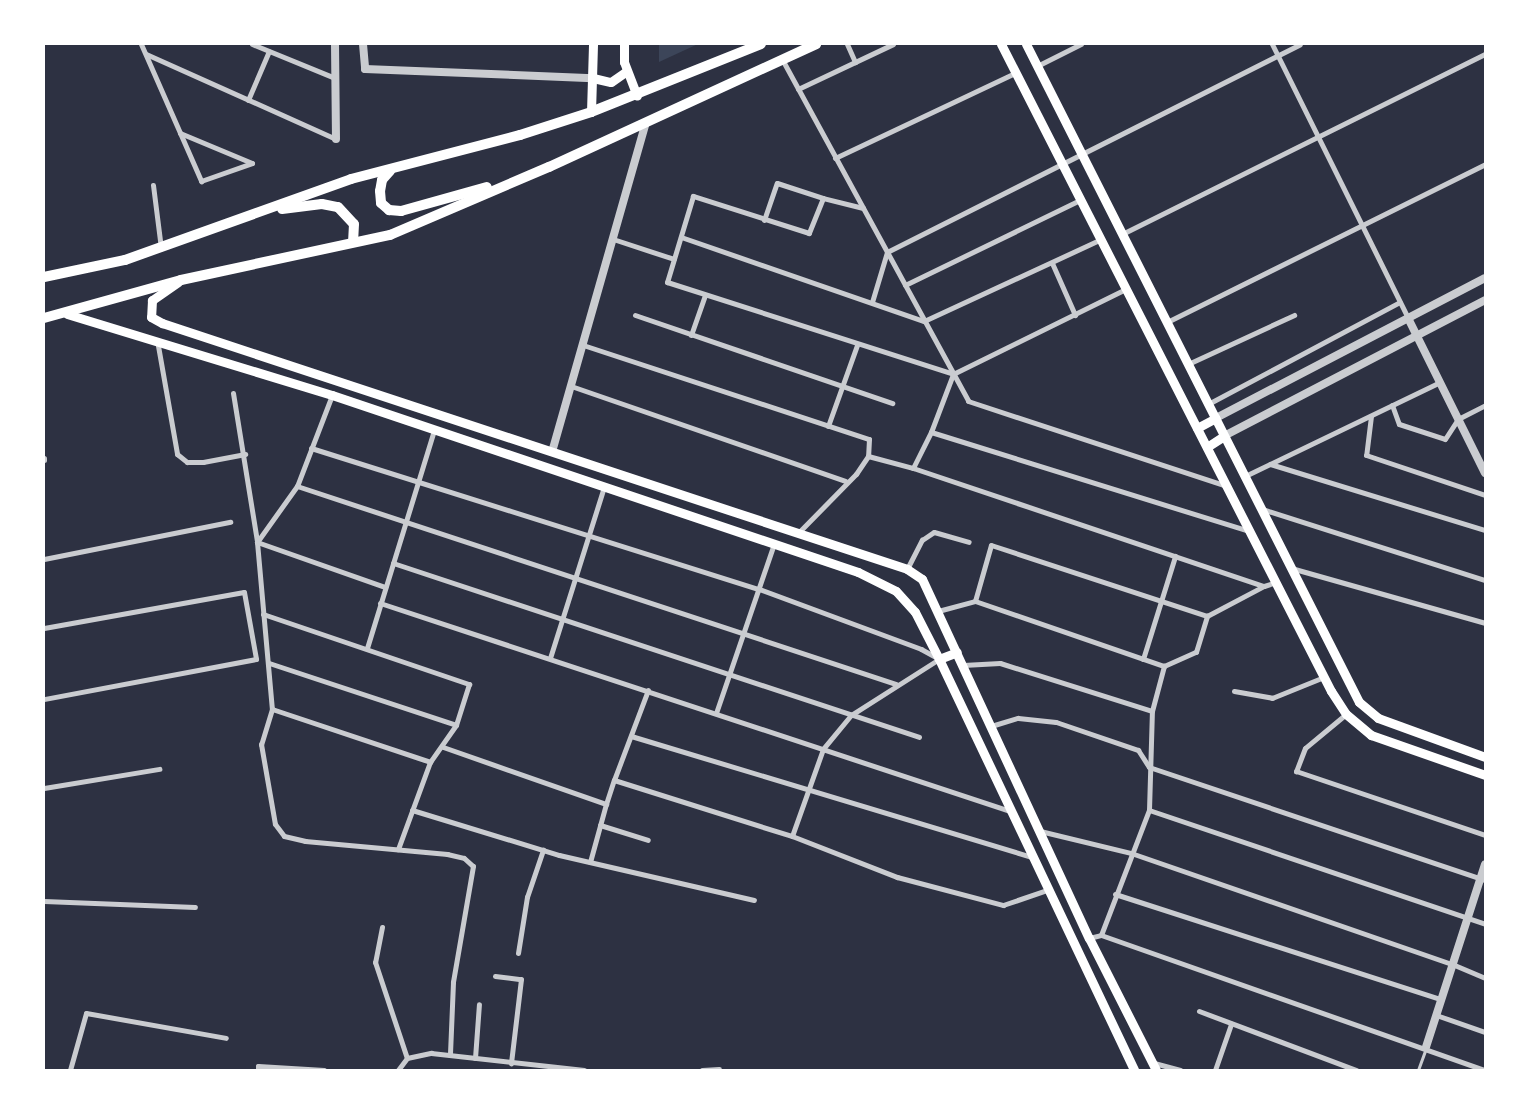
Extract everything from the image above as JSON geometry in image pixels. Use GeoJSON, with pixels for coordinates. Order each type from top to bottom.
{"type":"FeatureCollection","features":[{"type":"Feature","properties":{"kind":"main road"},"geometry":{"type":"LineString","coordinates":[[591,112],[594,44]]}},
{"type":"Feature","properties":{"kind":"main road"},"geometry":{"type":"LineString","coordinates":[[624,44],[627,71],[637,96]]}},
{"type":"Feature","properties":{"kind":"main road"},"geometry":{"type":"LineString","coordinates":[[44,278],[125,260],[351,179],[390,171],[591,112],[637,96],[761,44]]}},
{"type":"Feature","properties":{"kind":"main road"},"geometry":{"type":"LineString","coordinates":[[44,318],[67,314],[181,280],[390,235],[783,62],[816,44]]}},
{"type":"Feature","properties":{"kind":"main road"},"geometry":{"type":"LineString","coordinates":[[1001,44],[1099,240],[1126,289],[1331,691],[1346,714],[1371,735],[1485,775]]}},
{"type":"Feature","properties":{"kind":"main road"},"geometry":{"type":"LineString","coordinates":[[1026,44],[1216,418],[1347,682],[1369,714],[1485,757]]}},
{"type":"Feature","properties":{"kind":"main road"},"geometry":{"type":"LineString","coordinates":[[593,78],[611,82],[627,71]]}},
{"type":"Feature","properties":{"kind":"main road"},"geometry":{"type":"LineString","coordinates":[[390,171],[382,180],[381,202],[389,210],[401,211],[525,177]]}},
{"type":"Feature","properties":{"kind":"main road"},"geometry":{"type":"LineString","coordinates":[[263,211],[322,204],[338,207],[354,224],[353,242]]}},
{"type":"Feature","properties":{"kind":"main road"},"geometry":{"type":"LineString","coordinates":[[181,280],[152,300],[151,317],[162,323],[907,569],[922,579],[1090,938],[1154,1067]]}},
{"type":"Feature","properties":{"kind":"main road"},"geometry":{"type":"LineString","coordinates":[[67,314],[332,395],[858,572],[896,591],[915,612],[939,659],[1073,946],[1134,1070]]}},
{"type":"Feature","properties":{"kind":"main road"},"geometry":{"type":"LineString","coordinates":[[157,340],[162,323]]}},
{"type":"Feature","properties":{"kind":"main road"},"geometry":{"type":"LineString","coordinates":[[1197,428],[1216,418]]}},
{"type":"Feature","properties":{"kind":"main road"},"geometry":{"type":"LineString","coordinates":[[1207,447],[1224,436]]}},
{"type":"Feature","properties":{"kind":"main road"},"geometry":{"type":"LineString","coordinates":[[939,659],[957,652]]}},
{"type":"Feature","properties":{"kind":"main road"},"geometry":{"type":"LineString","coordinates":[[1331,691],[1347,682]]}},
{"type":"Feature","properties":{"kind":"main road"},"geometry":{"type":"LineString","coordinates":[[1073,946],[1090,938]]}},
{"type":"Feature","properties":{"kind":"street"},"geometry":{"type":"LineString","coordinates":[[141,44],[201,181],[252,163],[180,132]]}},
{"type":"Feature","properties":{"kind":"street"},"geometry":{"type":"LineString","coordinates":[[252,44],[336,78]]}},
{"type":"Feature","properties":{"kind":"street"},"geometry":{"type":"LineString","coordinates":[[146,54],[336,139],[335,44]]}},
{"type":"Feature","properties":{"kind":"street"},"geometry":{"type":"LineString","coordinates":[[363,44],[365,69],[593,78]]}},
{"type":"Feature","properties":{"kind":"street"},"geometry":{"type":"LineString","coordinates":[[847,44],[855,62]]}},
{"type":"Feature","properties":{"kind":"street"},"geometry":{"type":"LineString","coordinates":[[798,89],[893,44]]}},
{"type":"Feature","properties":{"kind":"street"},"geometry":{"type":"LineString","coordinates":[[1038,66],[1081,44]]}},
{"type":"Feature","properties":{"kind":"street"},"geometry":{"type":"LineString","coordinates":[[1272,44],[1485,473]]}},
{"type":"Feature","properties":{"kind":"street"},"geometry":{"type":"LineString","coordinates":[[872,302],[887,252],[1062,164],[1082,152],[1300,44]]}},
{"type":"Feature","properties":{"kind":"street"},"geometry":{"type":"LineString","coordinates":[[248,100],[269,51]]}},
{"type":"Feature","properties":{"kind":"street"},"geometry":{"type":"LineString","coordinates":[[1122,234],[1485,54]]}},
{"type":"Feature","properties":{"kind":"street"},"geometry":{"type":"LineString","coordinates":[[783,62],[968,402],[1226,486]]}},
{"type":"Feature","properties":{"kind":"street"},"geometry":{"type":"LineString","coordinates":[[835,158],[1015,73]]}},
{"type":"Feature","properties":{"kind":"street"},"geometry":{"type":"LineString","coordinates":[[552,452],[646,123]]}},
{"type":"Feature","properties":{"kind":"street"},"geometry":{"type":"LineString","coordinates":[[1167,322],[1485,164]]}},
{"type":"Feature","properties":{"kind":"street"},"geometry":{"type":"LineString","coordinates":[[764,220],[777,183],[822,198],[863,208]]}},
{"type":"Feature","properties":{"kind":"street"},"geometry":{"type":"LineString","coordinates":[[153,185],[161,248]]}},
{"type":"Feature","properties":{"kind":"street"},"geometry":{"type":"LineString","coordinates":[[822,198],[809,233],[692,196],[667,282],[857,345],[953,374],[1126,289]]}},
{"type":"Feature","properties":{"kind":"street"},"geometry":{"type":"LineString","coordinates":[[904,285],[1080,200]]}},
{"type":"Feature","properties":{"kind":"street"},"geometry":{"type":"LineString","coordinates":[[680,237],[924,321],[1099,240]]}},
{"type":"Feature","properties":{"kind":"street"},"geometry":{"type":"LineString","coordinates":[[613,239],[674,259]]}},
{"type":"Feature","properties":{"kind":"street"},"geometry":{"type":"LineString","coordinates":[[1052,263],[1075,315]]}},
{"type":"Feature","properties":{"kind":"street"},"geometry":{"type":"LineString","coordinates":[[1216,418],[1485,278]]}},
{"type":"Feature","properties":{"kind":"street"},"geometry":{"type":"LineString","coordinates":[[691,335],[704,295]]}},
{"type":"Feature","properties":{"kind":"street"},"geometry":{"type":"LineString","coordinates":[[1224,436],[1485,300]]}},
{"type":"Feature","properties":{"kind":"street"},"geometry":{"type":"LineString","coordinates":[[1208,404],[1400,302]]}},
{"type":"Feature","properties":{"kind":"street"},"geometry":{"type":"LineString","coordinates":[[635,315],[892,403]]}},
{"type":"Feature","properties":{"kind":"street"},"geometry":{"type":"LineString","coordinates":[[1188,364],[1294,315]]}},
{"type":"Feature","properties":{"kind":"street"},"geometry":{"type":"LineString","coordinates":[[157,340],[177,454],[187,462],[202,462],[245,454]]}},
{"type":"Feature","properties":{"kind":"street"},"geometry":{"type":"LineString","coordinates":[[583,345],[869,439],[868,456],[856,474],[845,482],[798,533]]}},
{"type":"Feature","properties":{"kind":"street"},"geometry":{"type":"LineString","coordinates":[[828,426],[857,345]]}},
{"type":"Feature","properties":{"kind":"street"},"geometry":{"type":"LineString","coordinates":[[913,468],[932,432],[953,374]]}},
{"type":"Feature","properties":{"kind":"street"},"geometry":{"type":"LineString","coordinates":[[1245,476],[1440,382]]}},
{"type":"Feature","properties":{"kind":"street"},"geometry":{"type":"LineString","coordinates":[[571,386],[845,482]]}},
{"type":"Feature","properties":{"kind":"street"},"geometry":{"type":"LineString","coordinates":[[233,393],[245,454],[257,542],[269,663],[272,709],[261,744],[275,824],[284,836],[446,854],[464,858],[464,861],[474,866],[453,982],[450,1055]]}},
{"type":"Feature","properties":{"kind":"street"},"geometry":{"type":"LineString","coordinates":[[257,542],[297,486],[332,395]]}},
{"type":"Feature","properties":{"kind":"street"},"geometry":{"type":"LineString","coordinates":[[1392,405],[1399,424],[1444,439],[1458,419],[1485,405]]}},
{"type":"Feature","properties":{"kind":"street"},"geometry":{"type":"LineString","coordinates":[[1371,416],[1366,455],[1485,495]]}},
{"type":"Feature","properties":{"kind":"street"},"geometry":{"type":"LineString","coordinates":[[367,648],[434,430]]}},
{"type":"Feature","properties":{"kind":"street"},"geometry":{"type":"LineString","coordinates":[[932,432],[1250,531]]}},
{"type":"Feature","properties":{"kind":"street"},"geometry":{"type":"LineString","coordinates":[[312,448],[759,589],[921,648],[939,659],[896,684],[851,715],[823,749],[792,836]]}},
{"type":"Feature","properties":{"kind":"street"},"geometry":{"type":"LineString","coordinates":[[868,456],[913,468],[1264,586]]}},
{"type":"Feature","properties":{"kind":"street"},"geometry":{"type":"LineString","coordinates":[[1270,464],[1485,530]]}},
{"type":"Feature","properties":{"kind":"street"},"geometry":{"type":"LineString","coordinates":[[297,486],[575,576],[896,684]]}},
{"type":"Feature","properties":{"kind":"street"},"geometry":{"type":"LineString","coordinates":[[550,658],[604,487]]}},
{"type":"Feature","properties":{"kind":"street"},"geometry":{"type":"LineString","coordinates":[[1261,509],[1485,580]]}},
{"type":"Feature","properties":{"kind":"street"},"geometry":{"type":"LineString","coordinates":[[44,559],[230,522]]}},
{"type":"Feature","properties":{"kind":"street"},"geometry":{"type":"LineString","coordinates":[[907,569],[922,540],[934,532],[969,542]]}},
{"type":"Feature","properties":{"kind":"street"},"geometry":{"type":"LineString","coordinates":[[257,542],[385,587]]}},
{"type":"Feature","properties":{"kind":"street"},"geometry":{"type":"LineString","coordinates":[[716,713],[774,544]]}},
{"type":"Feature","properties":{"kind":"street"},"geometry":{"type":"LineString","coordinates":[[975,601],[992,545],[1207,616]]}},
{"type":"Feature","properties":{"kind":"street"},"geometry":{"type":"LineString","coordinates":[[1143,659],[1175,556]]}},
{"type":"Feature","properties":{"kind":"street"},"geometry":{"type":"LineString","coordinates":[[393,563],[919,737]]}},
{"type":"Feature","properties":{"kind":"street"},"geometry":{"type":"LineString","coordinates":[[1291,568],[1485,623]]}},
{"type":"Feature","properties":{"kind":"street"},"geometry":{"type":"LineString","coordinates":[[938,611],[975,601],[1164,666],[1196,652],[1207,616],[1264,586],[1276,582]]}},
{"type":"Feature","properties":{"kind":"street"},"geometry":{"type":"LineString","coordinates":[[44,628],[244,592],[256,659],[44,698]]}},
{"type":"Feature","properties":{"kind":"street"},"geometry":{"type":"LineString","coordinates":[[380,603],[648,690],[1011,812]]}},
{"type":"Feature","properties":{"kind":"street"},"geometry":{"type":"LineString","coordinates":[[263,614],[469,684],[456,725],[443,747],[430,762],[398,849]]}},
{"type":"Feature","properties":{"kind":"street"},"geometry":{"type":"LineString","coordinates":[[269,663],[456,725]]}},
{"type":"Feature","properties":{"kind":"street"},"geometry":{"type":"LineString","coordinates":[[963,665],[1000,663],[1152,711]]}},
{"type":"Feature","properties":{"kind":"street"},"geometry":{"type":"LineString","coordinates":[[1101,935],[1115,894],[1149,810],[1152,711],[1164,666]]}},
{"type":"Feature","properties":{"kind":"street"},"geometry":{"type":"LineString","coordinates":[[1234,691],[1272,698],[1324,677]]}},
{"type":"Feature","properties":{"kind":"street"},"geometry":{"type":"LineString","coordinates":[[590,862],[614,780],[648,690]]}},
{"type":"Feature","properties":{"kind":"street"},"geometry":{"type":"LineString","coordinates":[[272,709],[430,762]]}},
{"type":"Feature","properties":{"kind":"street"},"geometry":{"type":"LineString","coordinates":[[1346,714],[1305,748],[1296,771],[1485,835]]}},
{"type":"Feature","properties":{"kind":"street"},"geometry":{"type":"LineString","coordinates":[[991,726],[1018,718],[1056,722],[1138,750],[1149,767],[1483,879]]}},
{"type":"Feature","properties":{"kind":"street"},"geometry":{"type":"LineString","coordinates":[[630,736],[1031,857]]}},
{"type":"Feature","properties":{"kind":"street"},"geometry":{"type":"LineString","coordinates":[[443,747],[606,804]]}},
{"type":"Feature","properties":{"kind":"street"},"geometry":{"type":"LineString","coordinates":[[44,788],[159,769]]}},
{"type":"Feature","properties":{"kind":"street"},"geometry":{"type":"LineString","coordinates":[[614,780],[792,836],[897,878],[1003,905],[1048,890]]}},
{"type":"Feature","properties":{"kind":"street"},"geometry":{"type":"LineString","coordinates":[[412,810],[543,850],[754,900]]}},
{"type":"Feature","properties":{"kind":"street"},"geometry":{"type":"LineString","coordinates":[[1149,810],[1485,924]]}},
{"type":"Feature","properties":{"kind":"street"},"geometry":{"type":"LineString","coordinates":[[600,825],[648,840]]}},
{"type":"Feature","properties":{"kind":"street"},"geometry":{"type":"LineString","coordinates":[[1040,830],[1131,853],[1452,964],[1485,978]]}},
{"type":"Feature","properties":{"kind":"street"},"geometry":{"type":"LineString","coordinates":[[518,953],[527,897],[543,850]]}},
{"type":"Feature","properties":{"kind":"street"},"geometry":{"type":"LineString","coordinates":[[1426,1047],[1452,964],[1483,879],[1485,864]]}},
{"type":"Feature","properties":{"kind":"street"},"geometry":{"type":"LineString","coordinates":[[1115,894],[1441,999]]}},
{"type":"Feature","properties":{"kind":"street"},"geometry":{"type":"LineString","coordinates":[[44,901],[195,907]]}},
{"type":"Feature","properties":{"kind":"street"},"geometry":{"type":"LineString","coordinates":[[382,927],[375,962],[407,1058]]}},
{"type":"Feature","properties":{"kind":"street"},"geometry":{"type":"LineString","coordinates":[[1090,938],[1101,935],[1426,1047],[1484,1070]]}},
{"type":"Feature","properties":{"kind":"street"},"geometry":{"type":"LineString","coordinates":[[494,976],[521,979],[511,1063]]}},
{"type":"Feature","properties":{"kind":"street"},"geometry":{"type":"LineString","coordinates":[[475,1058],[479,1004]]}},
{"type":"Feature","properties":{"kind":"street"},"geometry":{"type":"LineString","coordinates":[[1199,1011],[1356,1070]]}},
{"type":"Feature","properties":{"kind":"street"},"geometry":{"type":"LineString","coordinates":[[70,1070],[86,1013],[226,1038]]}},
{"type":"Feature","properties":{"kind":"street"},"geometry":{"type":"LineString","coordinates":[[1436,1015],[1485,1032]]}},
{"type":"Feature","properties":{"kind":"street"},"geometry":{"type":"LineString","coordinates":[[1215,1070],[1231,1024]]}},
{"type":"Feature","properties":{"kind":"street"},"geometry":{"type":"LineString","coordinates":[[398,1070],[407,1058],[431,1053],[584,1070]]}},
{"type":"Feature","properties":{"kind":"street"},"geometry":{"type":"LineString","coordinates":[[258,1070],[258,1066],[324,1070]]}},
{"type":"Feature","properties":{"kind":"street"},"geometry":{"type":"LineString","coordinates":[[1154,1067],[1180,1070]]}},
{"type":"Feature","properties":{"kind":"street"},"geometry":{"type":"LineString","coordinates":[[702,1070],[719,1069]]}},
{"type":"Feature","properties":{"kind":"lane"},"geometry":{"type":"LineString","coordinates":[[1418,1070],[1426,1047]]}},
{"type":"Feature","properties":{"kind":"shaded area"},"geometry":{"type":"Polygon","coordinates":[[[659,44],[698,44],[659,62],[659,44]]]}}]}
